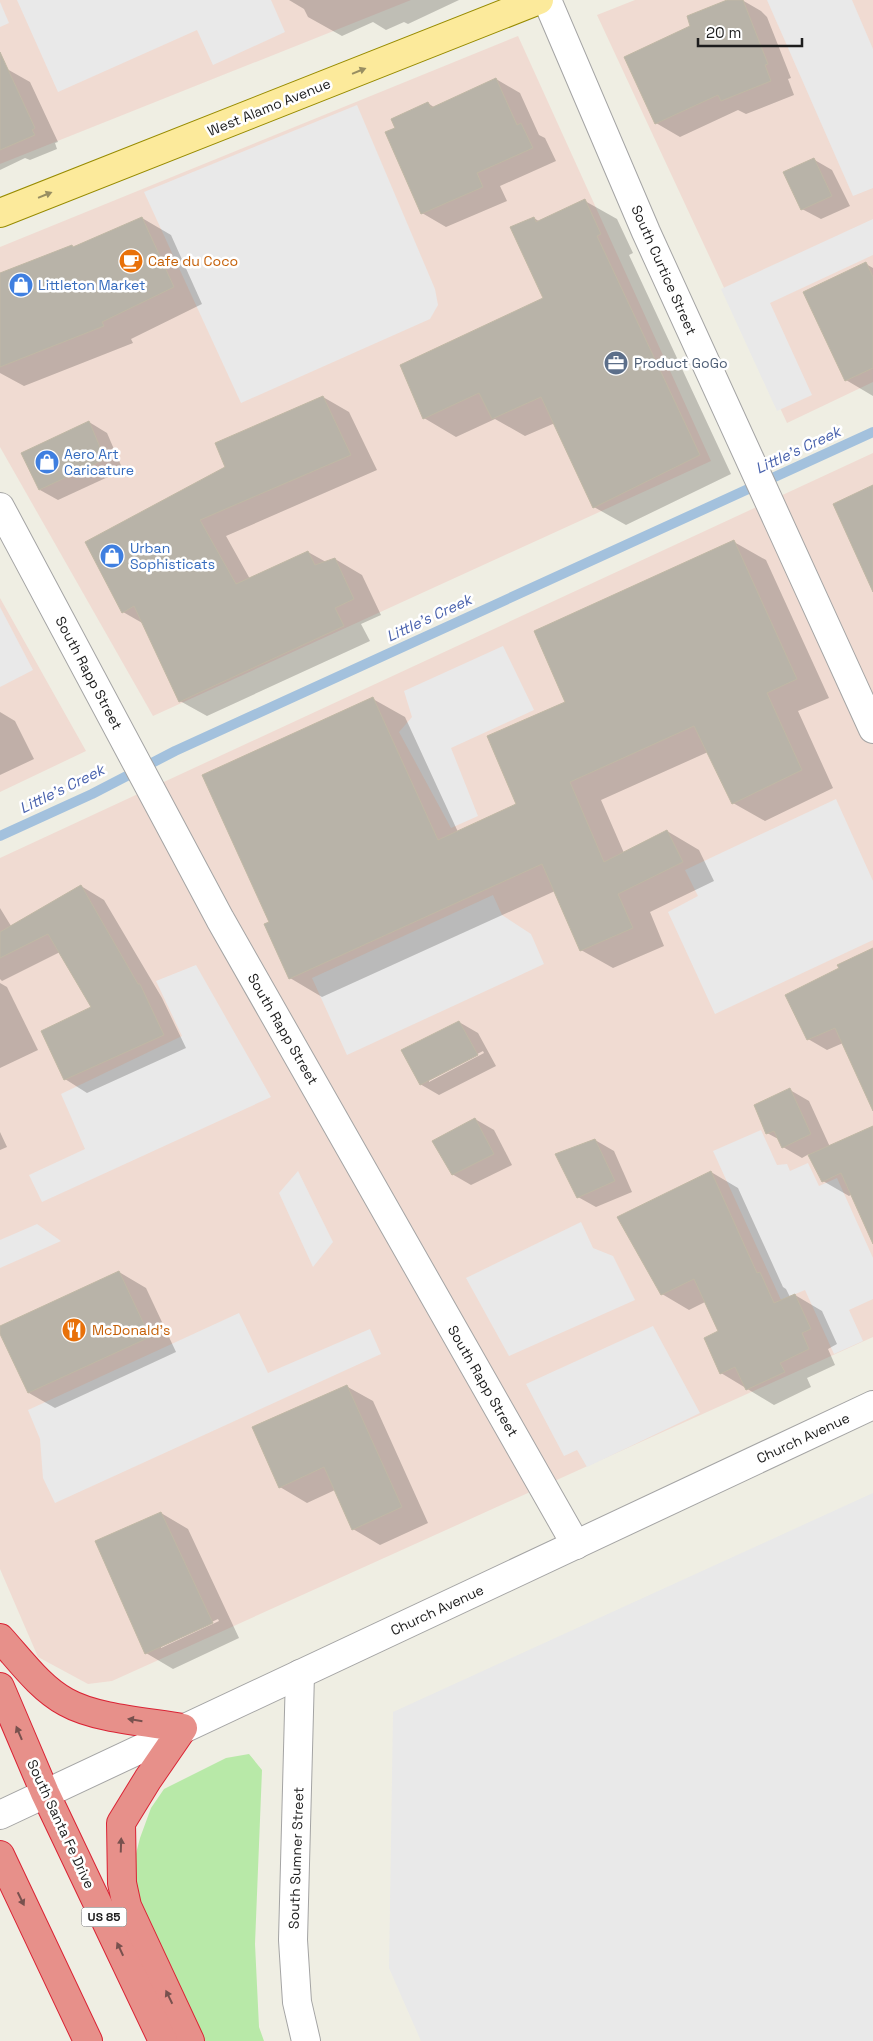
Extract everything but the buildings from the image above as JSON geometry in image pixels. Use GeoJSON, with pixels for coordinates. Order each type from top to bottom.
{"type":"FeatureCollection","features":[{"type":"Feature","properties":{"kind":"highway"},"geometry":{"type":"LineString","coordinates":[[0,1638],[32,1675],[66,1702],[111,1716],[184,1728],[148,1779],[121,1822],[120,1865],[122,1883],[130,1914],[190,2041]]}},
{"type":"Feature","properties":{"kind":"highway","name":"South Santa Fe Drive"},"geometry":{"type":"LineString","coordinates":[[0,1687],[45,1794],[163,2041]]}},
{"type":"Feature","properties":{"kind":"highway"},"geometry":{"type":"LineString","coordinates":[[0,1855],[88,2041]]}},
{"type":"Feature","properties":{"kind":"main road","name":"West Alamo Avenue"},"geometry":{"type":"LineString","coordinates":[[0,213],[538,0]]}},
{"type":"Feature","properties":{"kind":"street","name":"South Curtice Street"},"geometry":{"type":"LineString","coordinates":[[546,0],[646,232],[873,729]]}},
{"type":"Feature","properties":{"kind":"street","name":"South Rapp Street"},"geometry":{"type":"LineString","coordinates":[[0,507],[220,919],[576,1545]]}},
{"type":"Feature","properties":{"kind":"street","name":"Church Avenue"},"geometry":{"type":"LineString","coordinates":[[0,1814],[873,1405]]}},
{"type":"Feature","properties":{"kind":"street","name":"South Sumner Street"},"geometry":{"type":"LineString","coordinates":[[300,1674],[300,1736],[293,1940],[297,2002],[306,2041]]}},
{"type":"Feature","properties":{"kind":"shaded area"},"geometry":{"type":"Polygon","coordinates":[[[0,0],[411,0],[0,164],[0,0]]]}},
{"type":"Feature","properties":{"kind":"shaded area"},"geometry":{"type":"Polygon","coordinates":[[[17,0],[271,0],[285,32],[213,65],[197,30],[58,92],[17,0]]]}},
{"type":"Feature","properties":{"kind":"shaded area"},"geometry":{"type":"Polygon","coordinates":[[[635,0],[873,0],[873,382],[787,423],[597,15],[635,0]]]}},
{"type":"Feature","properties":{"kind":"shaded area"},"geometry":{"type":"Polygon","coordinates":[[[767,0],[852,0],[873,49],[873,188],[853,196],[767,0]]]}},
{"type":"Feature","properties":{"kind":"shaded area"},"geometry":{"type":"Polygon","coordinates":[[[0,2],[9,23],[0,27],[0,2]]]}},
{"type":"Feature","properties":{"kind":"shaded area"},"geometry":{"type":"Polygon","coordinates":[[[518,36],[711,461],[153,716],[0,447],[0,247],[518,36]]]}},
{"type":"Feature","properties":{"kind":"shaded area"},"geometry":{"type":"Polygon","coordinates":[[[357,105],[435,289],[438,305],[430,319],[241,403],[144,192],[357,105]]]}},
{"type":"Feature","properties":{"kind":"shaded area"},"geometry":{"type":"Polygon","coordinates":[[[873,219],[873,255],[770,303],[812,395],[777,411],[721,289],[873,219]]]}},
{"type":"Feature","properties":{"kind":"shaded area"},"geometry":{"type":"Polygon","coordinates":[[[873,453],[873,1337],[112,1681],[88,1684],[38,1657],[0,1569],[0,858],[873,453]]]}},
{"type":"Feature","properties":{"kind":"shaded area"},"geometry":{"type":"Polygon","coordinates":[[[0,598],[86,751],[0,792],[0,598]]]}},
{"type":"Feature","properties":{"kind":"shaded area"},"geometry":{"type":"Polygon","coordinates":[[[0,607],[33,670],[0,687],[0,607]]]}},
{"type":"Feature","properties":{"kind":"shaded area"},"geometry":{"type":"Polygon","coordinates":[[[503,646],[534,710],[451,748],[478,816],[451,828],[399,732],[412,717],[404,691],[503,646]]]}},
{"type":"Feature","properties":{"kind":"shaded area"},"geometry":{"type":"Polygon","coordinates":[[[836,799],[873,881],[873,940],[715,1014],[668,912],[698,896],[685,870],[836,799]]]}},
{"type":"Feature","properties":{"kind":"shaded area"},"geometry":{"type":"Polygon","coordinates":[[[493,895],[502,915],[531,934],[544,964],[347,1055],[312,978],[493,895]]]}},
{"type":"Feature","properties":{"kind":"shaded area"},"geometry":{"type":"Polygon","coordinates":[[[196,965],[271,1097],[42,1202],[29,1175],[85,1149],[61,1094],[182,1036],[156,981],[196,965]]]}},
{"type":"Feature","properties":{"kind":"shaded area"},"geometry":{"type":"Polygon","coordinates":[[[761,1130],[777,1165],[787,1164],[790,1171],[808,1163],[819,1186],[837,1178],[873,1258],[873,1299],[849,1310],[863,1341],[834,1354],[805,1290],[781,1300],[713,1151],[761,1130]]]}},
{"type":"Feature","properties":{"kind":"shaded area"},"geometry":{"type":"Polygon","coordinates":[[[298,1171],[333,1242],[313,1267],[279,1193],[298,1171]]]}},
{"type":"Feature","properties":{"kind":"shaded area"},"geometry":{"type":"Polygon","coordinates":[[[581,1222],[593,1248],[613,1256],[635,1300],[509,1356],[466,1278],[581,1222]]]}},
{"type":"Feature","properties":{"kind":"shaded area"},"geometry":{"type":"Polygon","coordinates":[[[37,1224],[61,1241],[0,1268],[0,1240],[37,1224]]]}},
{"type":"Feature","properties":{"kind":"shaded area"},"geometry":{"type":"Polygon","coordinates":[[[239,1313],[268,1373],[370,1329],[381,1354],[55,1503],[43,1478],[40,1439],[28,1410],[239,1313]]]}},
{"type":"Feature","properties":{"kind":"shaded area"},"geometry":{"type":"Polygon","coordinates":[[[653,1326],[700,1413],[587,1467],[577,1450],[564,1456],[526,1384],[653,1326]]]}},
{"type":"Feature","properties":{"kind":"shaded area"},"geometry":{"type":"Polygon","coordinates":[[[873,1493],[873,2041],[421,2041],[389,1968],[393,1712],[873,1493]]]}},
{"type":"Feature","properties":{"kind":"green space"},"geometry":{"type":"Polygon","coordinates":[[[249,1754],[262,1770],[255,1944],[259,2027],[264,2041],[201,2041],[129,1881],[140,1838],[151,1808],[164,1789],[226,1758],[249,1754]]]}},
{"type":"Feature","properties":{"kind":"waterway","name":"Little's Creek"},"geometry":{"type":"LineString","coordinates":[[0,836],[92,794],[175,751],[873,432]]}},
{"type":"Feature","properties":{"kind":"place","name":"Cafe du Coco"},"geometry":{"type":"Point","coordinates":[131,261]}},
{"type":"Feature","properties":{"kind":"place","name":"Littleton Market"},"geometry":{"type":"Point","coordinates":[21,285]}},
{"type":"Feature","properties":{"kind":"place","name":"Product GoGo"},"geometry":{"type":"Point","coordinates":[616,363]}},
{"type":"Feature","properties":{"kind":"place","name":"Aero Art Caricature"},"geometry":{"type":"Point","coordinates":[47,462]}},
{"type":"Feature","properties":{"kind":"place","name":"Urban Sophisticats"},"geometry":{"type":"Point","coordinates":[112,556]}},
{"type":"Feature","properties":{"kind":"place","name":"McDonald's"},"geometry":{"type":"Point","coordinates":[74,1330]}}]}
